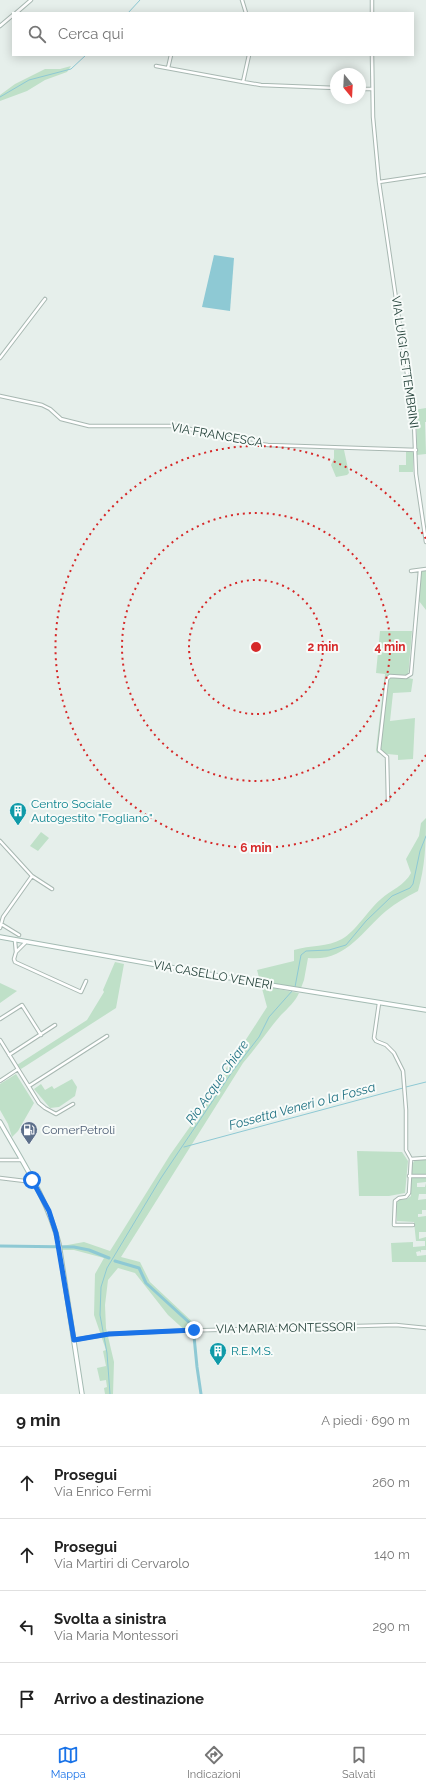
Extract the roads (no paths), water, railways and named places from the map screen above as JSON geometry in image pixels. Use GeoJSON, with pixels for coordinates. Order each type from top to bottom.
{"type":"FeatureCollection","features":[{"type":"Feature","properties":{"kind":"street"},"geometry":{"type":"LineString","coordinates":[[17,12],[31,0]]}},
{"type":"Feature","properties":{"kind":"street"},"geometry":{"type":"LineString","coordinates":[[242,0],[246,12]]}},
{"type":"Feature","properties":{"kind":"street"},"geometry":{"type":"LineString","coordinates":[[372,0],[372,12]]}},
{"type":"Feature","properties":{"kind":"street"},"geometry":{"type":"LineString","coordinates":[[0,26],[12,16]]}},
{"type":"Feature","properties":{"kind":"street"},"geometry":{"type":"LineString","coordinates":[[168,68],[171,56]]}},
{"type":"Feature","properties":{"kind":"street"},"geometry":{"type":"LineString","coordinates":[[243,82],[249,56]]}},
{"type":"Feature","properties":{"kind":"street","name":"VIA LUIGI SETTEMBRINI"},"geometry":{"type":"LineString","coordinates":[[372,56],[372,89],[379,182],[414,422],[418,488],[426,542]]}},
{"type":"Feature","properties":{"kind":"street"},"geometry":{"type":"LineString","coordinates":[[156,66],[262,85],[330,88]]}},
{"type":"Feature","properties":{"kind":"street"},"geometry":{"type":"LineString","coordinates":[[366,89],[372,89]]}},
{"type":"Feature","properties":{"kind":"street"},"geometry":{"type":"LineString","coordinates":[[379,182],[426,175]]}},
{"type":"Feature","properties":{"kind":"street"},"geometry":{"type":"LineString","coordinates":[[0,358],[45,300]]}},
{"type":"Feature","properties":{"kind":"street","name":"VIA FRANCESCA"},"geometry":{"type":"LineString","coordinates":[[0,396],[42,405],[50,409],[61,419],[89,426],[177,426],[258,444],[416,450]]}},
{"type":"Feature","properties":{"kind":"street"},"geometry":{"type":"LineString","coordinates":[[411,571],[426,569]]}},
{"type":"Feature","properties":{"kind":"street"},"geometry":{"type":"LineString","coordinates":[[388,800],[387,757],[379,750],[387,679],[390,676],[406,677],[411,674],[420,570]]}},
{"type":"Feature","properties":{"kind":"street"},"geometry":{"type":"LineString","coordinates":[[0,841],[32,876],[52,889]]}},
{"type":"Feature","properties":{"kind":"street"},"geometry":{"type":"LineString","coordinates":[[19,936],[0,926],[3,917],[32,876]]}},
{"type":"Feature","properties":{"kind":"street","name":"VIA CASELLO VENERI"},"geometry":{"type":"LineString","coordinates":[[0,938],[299,990],[426,1010]]}},
{"type":"Feature","properties":{"kind":"street"},"geometry":{"type":"LineString","coordinates":[[15,941],[15,962],[81,992],[86,981]]}},
{"type":"Feature","properties":{"kind":"street"},"geometry":{"type":"LineString","coordinates":[[16,952],[25,943]]}},
{"type":"Feature","properties":{"kind":"street"},"geometry":{"type":"LineString","coordinates":[[379,1003],[374,1038],[390,1049],[402,1067],[406,1086],[406,1150],[411,1159],[408,1195],[398,1199],[394,1205],[394,1225],[413,1225]]}},
{"type":"Feature","properties":{"kind":"street"},"geometry":{"type":"LineString","coordinates":[[0,1018],[22,1005],[41,1035]]}},
{"type":"Feature","properties":{"kind":"street"},"geometry":{"type":"LineString","coordinates":[[9,1055],[55,1025]]}},
{"type":"Feature","properties":{"kind":"street"},"geometry":{"type":"LineString","coordinates":[[29,1086],[107,1036]]}},
{"type":"Feature","properties":{"kind":"street"},"geometry":{"type":"LineString","coordinates":[[0,1040],[42,1106],[54,1113],[59,1113],[73,1104]]}},
{"type":"Feature","properties":{"kind":"street"},"geometry":{"type":"LineString","coordinates":[[0,1081],[18,1069]]}},
{"type":"Feature","properties":{"kind":"street"},"geometry":{"type":"LineString","coordinates":[[0,1122],[49,1211],[59,1244],[82,1394]]}},
{"type":"Feature","properties":{"kind":"street"},"geometry":{"type":"LineString","coordinates":[[411,1159],[426,1158]]}},
{"type":"Feature","properties":{"kind":"street"},"geometry":{"type":"LineString","coordinates":[[0,1160],[22,1160]]}},
{"type":"Feature","properties":{"kind":"street"},"geometry":{"type":"LineString","coordinates":[[410,1176],[426,1176]]}},
{"type":"Feature","properties":{"kind":"street"},"geometry":{"type":"LineString","coordinates":[[0,1178],[25,1181],[32,1180]]}},
{"type":"Feature","properties":{"kind":"street","name":"VIA MARIA MONTESSORI"},"geometry":{"type":"LineString","coordinates":[[74,1340],[107,1334],[193,1330],[396,1325],[426,1328]]}},
{"type":"Feature","properties":{"kind":"water"},"geometry":{"type":"Polygon","coordinates":[[[214,255],[234,258],[230,311],[202,307],[214,255]]]}},
{"type":"Feature","properties":{"kind":"waterway"},"geometry":{"type":"LineString","coordinates":[[129,12],[140,0]]}},
{"type":"Feature","properties":{"kind":"waterway"},"geometry":{"type":"LineString","coordinates":[[0,97],[29,80],[71,69],[85,56]]}},
{"type":"Feature","properties":{"kind":"waterway","name":"Rio Acque Chiare"},"geometry":{"type":"LineString","coordinates":[[295,987],[301,955],[306,951],[329,950],[346,945],[366,921],[392,896],[410,888],[413,884],[420,851],[426,836]]}},
{"type":"Feature","properties":{"kind":"waterway","name":"Rio Acque Chiare"},"geometry":{"type":"LineString","coordinates":[[110,1394],[107,1353],[100,1315],[101,1287],[107,1268],[161,1178],[232,1072],[259,1037],[269,1017],[293,990]]}},
{"type":"Feature","properties":{"kind":"waterway","name":"Fossetta Veneri o la Fossa"},"geometry":{"type":"LineString","coordinates":[[406,1087],[426,1082]]}},
{"type":"Feature","properties":{"kind":"waterway","name":"Fossetta Veneri o la Fossa"},"geometry":{"type":"LineString","coordinates":[[184,1147],[403,1088]]}},
{"type":"Feature","properties":{"kind":"waterway"},"geometry":{"type":"LineString","coordinates":[[0,1246],[74,1247],[89,1250],[109,1258]]}},
{"type":"Feature","properties":{"kind":"waterway"},"geometry":{"type":"LineString","coordinates":[[115,1261],[139,1268],[146,1283],[193,1326],[201,1394]]}},
{"type":"Feature","properties":{"kind":"place","name":"Centro Sociale Autogestito \"Fogliano\""},"geometry":{"type":"Point","coordinates":[18,826]}},
{"type":"Feature","properties":{"kind":"place","name":"ComerPetroli"},"geometry":{"type":"Point","coordinates":[29,1145]}},
{"type":"Feature","properties":{"kind":"place","name":"R.E.M.S."},"geometry":{"type":"Point","coordinates":[218,1366]}}]}
